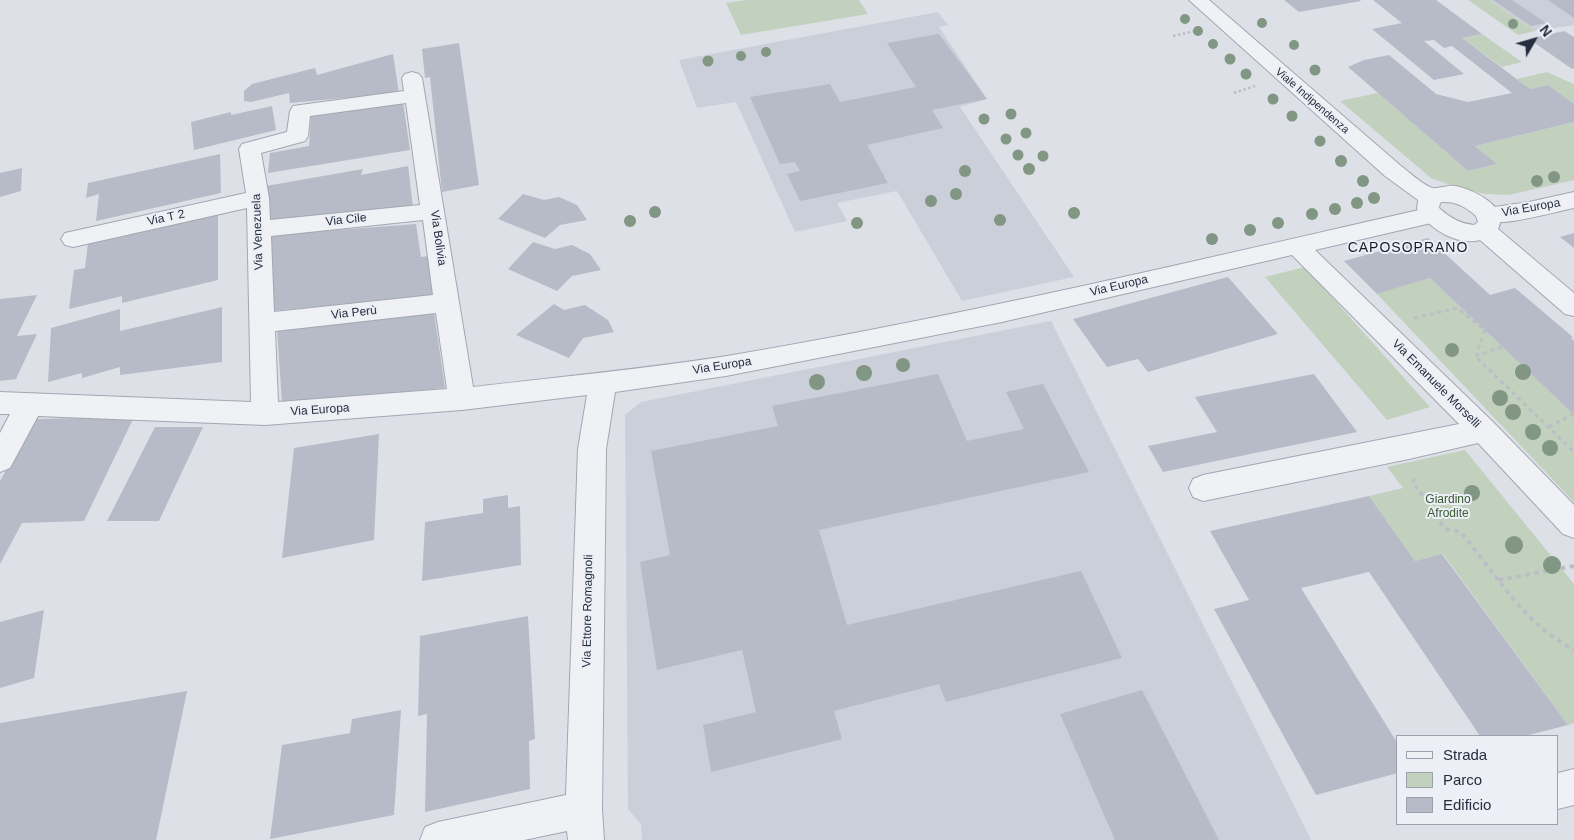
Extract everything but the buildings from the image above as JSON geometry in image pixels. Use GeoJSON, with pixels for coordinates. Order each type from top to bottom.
{"type":"FeatureCollection","features":[{"type":"Feature","properties":{"kind":"street","name":"Viale Indipendenza"},"geometry":{"type":"LineString","coordinates":[[1198,0],[1431,206]]}},
{"type":"Feature","properties":{"kind":"street","name":"Via Venezuela"},"geometry":{"type":"LineString","coordinates":[[265,414],[258,198],[250,149],[297,136],[300,111],[413,87]]}},
{"type":"Feature","properties":{"kind":"street","name":"Via Bolivia"},"geometry":{"type":"LineString","coordinates":[[413,87],[434,211],[462,399]]}},
{"type":"Feature","properties":{"kind":"street"},"geometry":{"type":"LineString","coordinates":[[1486,222],[1468,232],[1457,231],[1447,227],[1431,206],[1440,194],[1453,194],[1468,198],[1480,206],[1486,222],[1574,307]]}},
{"type":"Feature","properties":{"kind":"street","name":"Via T 2"},"geometry":{"type":"LineString","coordinates":[[73,239],[258,198]]}},
{"type":"Feature","properties":{"kind":"street","name":"Via Europa"},"geometry":{"type":"LineString","coordinates":[[1486,222],[1574,200]]}},
{"type":"Feature","properties":{"kind":"street","name":"Via Europa"},"geometry":{"type":"LineString","coordinates":[[0,403],[29,406],[265,414],[462,399],[603,383],[726,366],[1002,313],[1296,245],[1431,206]]}},
{"type":"Feature","properties":{"kind":"street","name":"Via Cile"},"geometry":{"type":"LineString","coordinates":[[259,229],[434,211]]}},
{"type":"Feature","properties":{"kind":"street","name":"Via Emanuele Morselli"},"geometry":{"type":"LineString","coordinates":[[1296,245],[1483,430],[1574,525]]}},
{"type":"Feature","properties":{"kind":"street","name":"Via Perù"},"geometry":{"type":"LineString","coordinates":[[262,323],[447,304]]}},
{"type":"Feature","properties":{"kind":"street","name":"Via Ettore Romagnoli"},"geometry":{"type":"LineString","coordinates":[[585,825],[592,449],[603,383]]}},
{"type":"Feature","properties":{"kind":"street"},"geometry":{"type":"LineString","coordinates":[[0,460],[29,406]]}},
{"type":"Feature","properties":{"kind":"street"},"geometry":{"type":"LineString","coordinates":[[1203,488],[1409,447],[1483,430]]}},
{"type":"Feature","properties":{"kind":"street"},"geometry":{"type":"LineString","coordinates":[[1559,791],[1574,787]]}},
{"type":"Feature","properties":{"kind":"street"},"geometry":{"type":"LineString","coordinates":[[438,840],[585,825]]}},
{"type":"Feature","properties":{"kind":"path"},"geometry":{"type":"LineString","coordinates":[[1173,36],[1196,31]]}},
{"type":"Feature","properties":{"kind":"path"},"geometry":{"type":"LineString","coordinates":[[1234,93],[1261,84]]}},
{"type":"Feature","properties":{"kind":"path"},"geometry":{"type":"LineString","coordinates":[[1406,319],[1457,308],[1485,330],[1475,356]]}},
{"type":"Feature","properties":{"kind":"path"},"geometry":{"type":"LineString","coordinates":[[1475,356],[1502,347]]}},
{"type":"Feature","properties":{"kind":"path"},"geometry":{"type":"LineString","coordinates":[[1475,356],[1574,452]]}},
{"type":"Feature","properties":{"kind":"path"},"geometry":{"type":"LineString","coordinates":[[1549,427],[1573,414]]}},
{"type":"Feature","properties":{"kind":"path"},"geometry":{"type":"LineString","coordinates":[[1409,447],[1422,462],[1420,474],[1413,481],[1433,514],[1445,529],[1461,532],[1518,606],[1555,641],[1574,650]]}},
{"type":"Feature","properties":{"kind":"path"},"geometry":{"type":"LineString","coordinates":[[1498,580],[1574,566]]}},
{"type":"Feature","properties":{"kind":"shaded area"},"geometry":{"type":"Polygon","coordinates":[[[1489,0],[1574,0],[1574,25],[1535,31],[1489,0]]]}},
{"type":"Feature","properties":{"kind":"shaded area"},"geometry":{"type":"Polygon","coordinates":[[[938,12],[948,25],[939,27],[987,99],[960,107],[1074,277],[962,301],[897,191],[837,203],[847,221],[795,232],[736,102],[697,108],[679,60],[938,12]]]}},
{"type":"Feature","properties":{"kind":"shaded area"},"geometry":{"type":"Polygon","coordinates":[[[1051,321],[1311,840],[642,840],[641,824],[628,809],[625,415],[641,402],[1051,321]]]}},
{"type":"Feature","properties":{"kind":"green space"},"geometry":{"type":"Polygon","coordinates":[[[746,0],[859,0],[868,14],[741,35],[726,3],[746,0]]]}},
{"type":"Feature","properties":{"kind":"green space"},"geometry":{"type":"Polygon","coordinates":[[[1468,0],[1489,0],[1535,31],[1518,35],[1468,0]]]}},
{"type":"Feature","properties":{"kind":"green space"},"geometry":{"type":"Polygon","coordinates":[[[1482,34],[1522,62],[1502,67],[1462,38],[1482,34]]]}},
{"type":"Feature","properties":{"kind":"green space"},"geometry":{"type":"Polygon","coordinates":[[[1547,72],[1574,84],[1574,104],[1548,85],[1530,89],[1517,79],[1547,72]]]}},
{"type":"Feature","properties":{"kind":"green space"},"geometry":{"type":"Polygon","coordinates":[[[1378,93],[1468,171],[1497,164],[1475,146],[1574,122],[1574,180],[1509,195],[1485,194],[1431,178],[1340,101],[1378,93]]]}},
{"type":"Feature","properties":{"kind":"green space"},"geometry":{"type":"Polygon","coordinates":[[[1305,267],[1430,407],[1387,420],[1265,277],[1305,267]]]}},
{"type":"Feature","properties":{"kind":"green space"},"geometry":{"type":"Polygon","coordinates":[[[1430,278],[1574,415],[1574,502],[1377,294],[1430,278]]]}},
{"type":"Feature","properties":{"kind":"green space","name":"Giardino Afrodite"},"geometry":{"type":"Polygon","coordinates":[[[1465,450],[1574,584],[1574,723],[1568,725],[1443,554],[1415,561],[1369,496],[1403,488],[1387,467],[1465,450]]]}},
{"type":"Feature","properties":{"kind":"district","name":"CAPOSOPRANO"},"geometry":{"type":"Point","coordinates":[1408,248]}}]}
